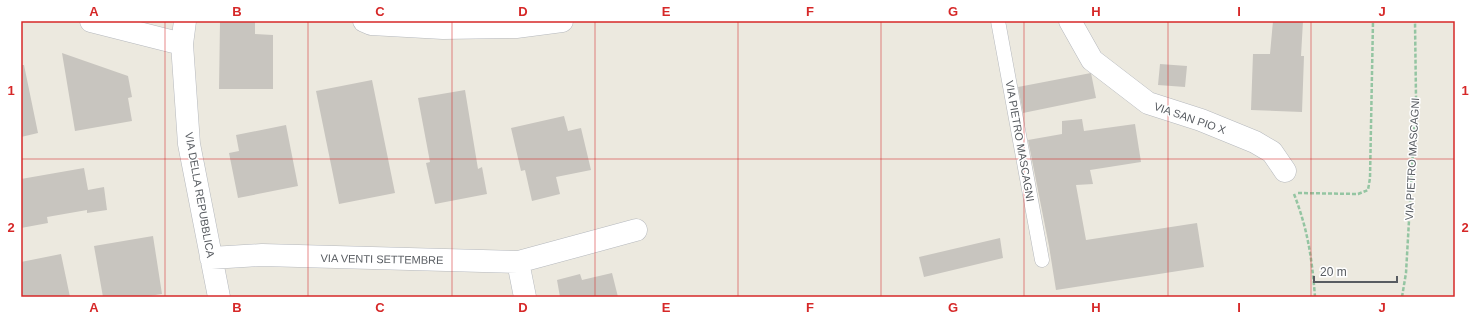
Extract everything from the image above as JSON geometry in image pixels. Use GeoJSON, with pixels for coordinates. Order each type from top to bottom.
{"type":"FeatureCollection","features":[{"type":"Feature","properties":{"kind":"street"},"geometry":{"type":"LineString","coordinates":[[92,21],[182,44]]}},
{"type":"Feature","properties":{"kind":"street","name":"VIA DELLA REPUBBLICA"},"geometry":{"type":"LineString","coordinates":[[185,21],[182,44],[189,144],[219,297]]}},
{"type":"Feature","properties":{"kind":"street"},"geometry":{"type":"LineString","coordinates":[[364,21],[371,24],[443,28],[516,27],[562,21]]}},
{"type":"Feature","properties":{"kind":"street","name":"VIA SAN PIO X"},"geometry":{"type":"LineString","coordinates":[[1070,21],[1092,60],[1148,103],[1201,120],[1255,142],[1272,152],[1285,171]]}},
{"type":"Feature","properties":{"kind":"street","name":"VIA VENTI SETTEMBRE"},"geometry":{"type":"LineString","coordinates":[[211,258],[262,256],[518,262],[636,230]]}},
{"type":"Feature","properties":{"kind":"street"},"geometry":{"type":"LineString","coordinates":[[518,262],[525,297]]}},
{"type":"Feature","properties":{"kind":"lane","name":"VIA PIETRO MASCAGNI"},"geometry":{"type":"LineString","coordinates":[[998,21],[1042,260]]}},
{"type":"Feature","properties":{"kind":"path"},"geometry":{"type":"LineString","coordinates":[[1316,297],[1312,258],[1303,218],[1294,193],[1358,194],[1368,190],[1370,178],[1372,21]]}},
{"type":"Feature","properties":{"kind":"path","name":"VIA PIETRO MASCAGNI"},"geometry":{"type":"LineString","coordinates":[[1402,297],[1406,273],[1416,98],[1415,21]]}},
{"type":"Feature","properties":{"kind":"building"},"geometry":{"type":"Polygon","coordinates":[[[220,21],[255,21],[255,34],[273,35],[273,89],[219,89],[220,21]]]}},
{"type":"Feature","properties":{"kind":"building"},"geometry":{"type":"Polygon","coordinates":[[[1273,21],[1303,21],[1301,56],[1304,56],[1302,112],[1251,110],[1253,54],[1270,54],[1273,21]]]}},
{"type":"Feature","properties":{"kind":"building"},"geometry":{"type":"Polygon","coordinates":[[[62,53],[128,76],[132,97],[128,98],[132,121],[75,131],[62,53]]]}},
{"type":"Feature","properties":{"kind":"building"},"geometry":{"type":"Polygon","coordinates":[[[1160,64],[1187,66],[1185,87],[1158,85],[1160,64]]]}},
{"type":"Feature","properties":{"kind":"building"},"geometry":{"type":"Polygon","coordinates":[[[21,65],[24,65],[38,133],[21,137],[21,65]]]}},
{"type":"Feature","properties":{"kind":"building"},"geometry":{"type":"Polygon","coordinates":[[[1091,73],[1096,98],[1023,113],[1018,87],[1091,73]]]}},
{"type":"Feature","properties":{"kind":"building"},"geometry":{"type":"Polygon","coordinates":[[[372,80],[395,193],[339,204],[316,91],[372,80]]]}},
{"type":"Feature","properties":{"kind":"building"},"geometry":{"type":"Polygon","coordinates":[[[465,90],[478,169],[482,167],[487,194],[435,204],[426,163],[430,162],[418,98],[465,90]]]}},
{"type":"Feature","properties":{"kind":"building"},"geometry":{"type":"Polygon","coordinates":[[[564,116],[568,131],[581,128],[591,170],[556,177],[560,194],[532,201],[525,170],[521,171],[511,128],[564,116]]]}},
{"type":"Feature","properties":{"kind":"building"},"geometry":{"type":"Polygon","coordinates":[[[1082,119],[1084,131],[1135,124],[1141,162],[1090,170],[1093,184],[1076,185],[1086,240],[1197,223],[1204,267],[1056,290],[1028,140],[1062,134],[1062,121],[1082,119]]]}},
{"type":"Feature","properties":{"kind":"building"},"geometry":{"type":"Polygon","coordinates":[[[286,125],[298,186],[238,198],[229,153],[239,151],[236,135],[286,125]]]}},
{"type":"Feature","properties":{"kind":"building"},"geometry":{"type":"Polygon","coordinates":[[[84,168],[88,190],[104,187],[107,210],[87,213],[87,210],[47,217],[48,223],[21,228],[21,179],[84,168]]]}},
{"type":"Feature","properties":{"kind":"building"},"geometry":{"type":"Polygon","coordinates":[[[153,236],[162,294],[142,297],[103,297],[94,246],[153,236]]]}},
{"type":"Feature","properties":{"kind":"building"},"geometry":{"type":"Polygon","coordinates":[[[1000,238],[1003,258],[924,277],[919,257],[1000,238]]]}},
{"type":"Feature","properties":{"kind":"building"},"geometry":{"type":"Polygon","coordinates":[[[61,254],[70,297],[21,297],[21,262],[61,254]]]}},
{"type":"Feature","properties":{"kind":"building"},"geometry":{"type":"Polygon","coordinates":[[[612,273],[618,297],[560,297],[557,280],[580,274],[582,280],[612,273]]]}}]}
